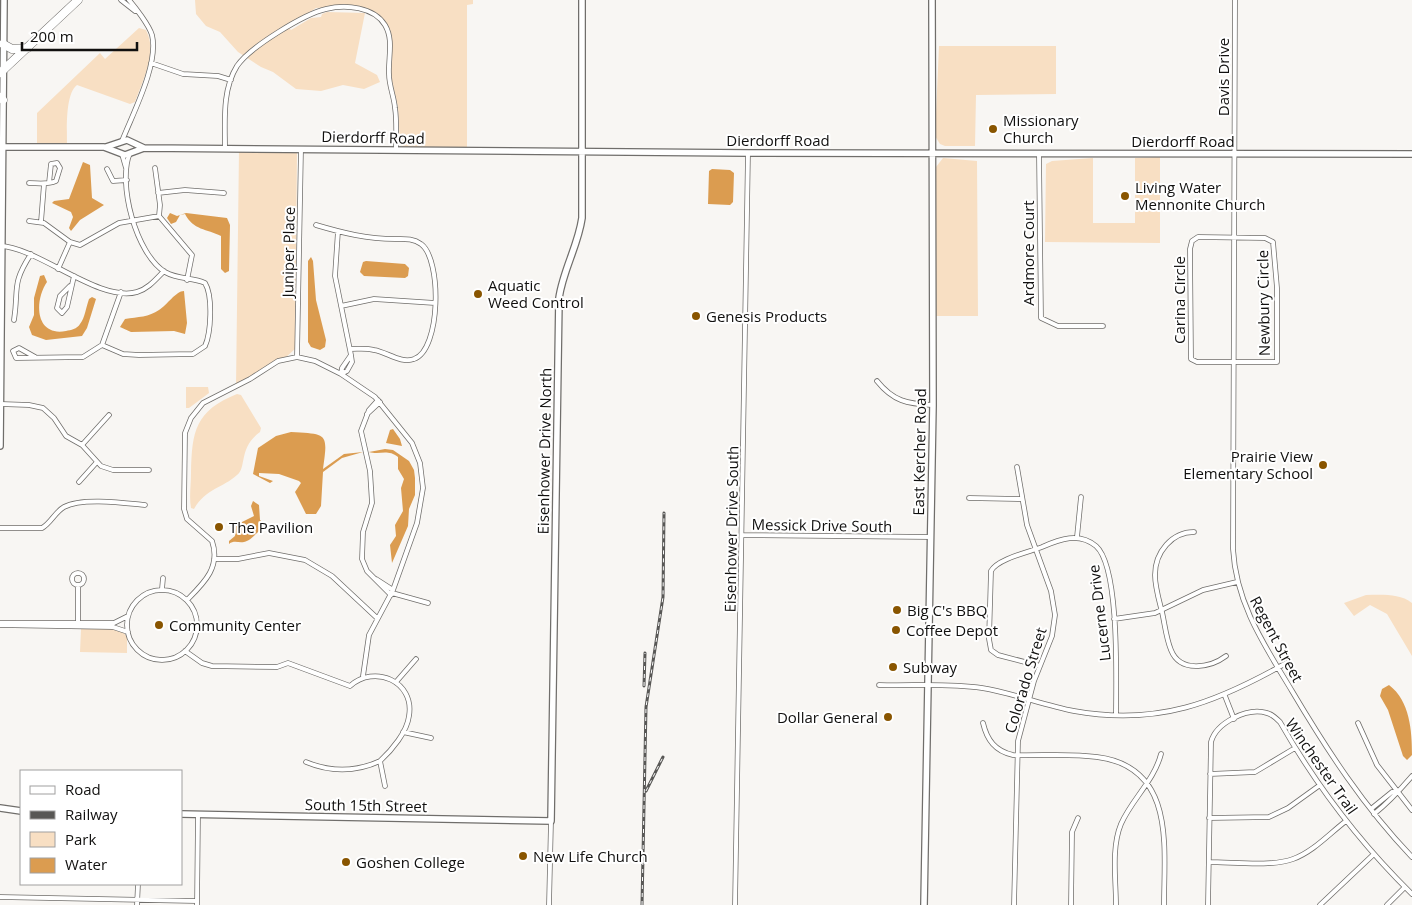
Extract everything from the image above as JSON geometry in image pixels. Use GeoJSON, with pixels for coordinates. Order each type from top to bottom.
{"type":"FeatureCollection","features":[{"type":"Feature","properties":{"kind":"highway"},"geometry":{"type":"LineString","coordinates":[[2,72],[78,0]]}},
{"type":"Feature","properties":{"kind":"highway"},"geometry":{"type":"LineString","coordinates":[[4,44],[12,49],[28,48]]}},
{"type":"Feature","properties":{"kind":"street"},"geometry":{"type":"LineString","coordinates":[[0,446],[1,98],[4,0]]}},
{"type":"Feature","properties":{"kind":"street"},"geometry":{"type":"LineString","coordinates":[[102,345],[132,355],[193,354],[205,346],[209,332],[208,287],[201,281],[187,280],[164,271],[143,247],[133,220],[126,168],[118,148],[129,126],[151,63],[152,37],[146,22],[121,0]]}},
{"type":"Feature","properties":{"kind":"street"},"geometry":{"type":"LineString","coordinates":[[128,0],[135,11]]}},
{"type":"Feature","properties":{"kind":"street","name":"Eisenhower Drive North"},"geometry":{"type":"LineString","coordinates":[[549,905],[559,298],[563,277],[580,229],[583,151],[582,0]]}},
{"type":"Feature","properties":{"kind":"street","name":"East Kercher Road"},"geometry":{"type":"LineString","coordinates":[[924,905],[931,537],[932,0]]}},
{"type":"Feature","properties":{"kind":"street","name":"Davis Drive"},"geometry":{"type":"LineString","coordinates":[[1235,0],[1235,154]]}},
{"type":"Feature","properties":{"kind":"street"},"geometry":{"type":"LineString","coordinates":[[225,148],[225,110],[231,80],[238,66],[254,48],[317,11],[340,8],[364,9],[372,13],[385,25],[389,34],[388,73],[395,107],[396,150]]}},
{"type":"Feature","properties":{"kind":"street"},"geometry":{"type":"LineString","coordinates":[[151,63],[183,74],[211,75],[231,80]]}},
{"type":"Feature","properties":{"kind":"street"},"geometry":{"type":"LineString","coordinates":[[126,168],[131,153],[129,126]]}},
{"type":"Feature","properties":{"kind":"street","name":"Dierdorff Road"},"geometry":{"type":"LineString","coordinates":[[1,147],[104,147],[121,141],[131,142],[144,148]]}},
{"type":"Feature","properties":{"kind":"street","name":"Dierdorff Road"},"geometry":{"type":"LineString","coordinates":[[104,147],[121,153],[131,153],[144,148],[225,148],[748,153],[1412,154]]}},
{"type":"Feature","properties":{"kind":"street","name":"Juniper Place"},"geometry":{"type":"LineString","coordinates":[[297,357],[301,149]]}},
{"type":"Feature","properties":{"kind":"street","name":"Eisenhower Drive South"},"geometry":{"type":"LineString","coordinates":[[735,905],[748,153]]}},
{"type":"Feature","properties":{"kind":"street","name":"Ardmore Court"},"geometry":{"type":"LineString","coordinates":[[1039,154],[1041,318],[1058,326],[1102,326]]}},
{"type":"Feature","properties":{"kind":"street","name":"Regent Street"},"geometry":{"type":"LineString","coordinates":[[1235,154],[1233,550],[1237,582],[1244,607],[1329,753],[1374,814],[1412,857]]}},
{"type":"Feature","properties":{"kind":"street"},"geometry":{"type":"LineString","coordinates":[[29,182],[44,184],[49,183],[57,179],[60,168],[57,163],[51,164],[49,183]]}},
{"type":"Feature","properties":{"kind":"street"},"geometry":{"type":"LineString","coordinates":[[155,168],[159,216],[192,255],[187,280]]}},
{"type":"Feature","properties":{"kind":"street"},"geometry":{"type":"LineString","coordinates":[[107,169],[113,181],[127,180]]}},
{"type":"Feature","properties":{"kind":"street"},"geometry":{"type":"LineString","coordinates":[[41,222],[44,184]]}},
{"type":"Feature","properties":{"kind":"street"},"geometry":{"type":"LineString","coordinates":[[158,193],[186,190],[224,193]]}},
{"type":"Feature","properties":{"kind":"street"},"geometry":{"type":"LineString","coordinates":[[29,221],[41,222],[70,242],[80,245],[119,223],[159,216]]}},
{"type":"Feature","properties":{"kind":"street"},"geometry":{"type":"LineString","coordinates":[[316,225],[373,239],[410,240],[422,245],[427,251],[432,267],[435,303],[430,342],[427,349],[420,356],[404,360],[371,349],[351,349]]}},
{"type":"Feature","properties":{"kind":"street"},"geometry":{"type":"LineString","coordinates":[[338,231],[335,270],[352,362],[347,372],[341,374]]}},
{"type":"Feature","properties":{"kind":"street","name":"Carina Circle"},"geometry":{"type":"LineString","coordinates":[[1234,237],[1194,239],[1191,245],[1190,259],[1191,359],[1197,362],[1234,362]]}},
{"type":"Feature","properties":{"kind":"street","name":"Newbury Circle"},"geometry":{"type":"LineString","coordinates":[[1234,237],[1265,238],[1273,242],[1277,362],[1234,362]]}},
{"type":"Feature","properties":{"kind":"street"},"geometry":{"type":"LineString","coordinates":[[58,270],[70,242]]}},
{"type":"Feature","properties":{"kind":"street"},"geometry":{"type":"LineString","coordinates":[[1,246],[14,246],[58,270],[130,294],[143,290],[164,271]]}},
{"type":"Feature","properties":{"kind":"street"},"geometry":{"type":"LineString","coordinates":[[14,320],[16,284],[20,271],[31,254]]}},
{"type":"Feature","properties":{"kind":"street"},"geometry":{"type":"LineString","coordinates":[[70,286],[70,296],[66,310],[60,312],[57,308],[58,300],[70,286],[74,276]]}},
{"type":"Feature","properties":{"kind":"street"},"geometry":{"type":"LineString","coordinates":[[35,357],[20,348],[13,351],[16,358],[83,357],[102,345],[121,292]]}},
{"type":"Feature","properties":{"kind":"street"},"geometry":{"type":"LineString","coordinates":[[341,306],[374,299],[435,303]]}},
{"type":"Feature","properties":{"kind":"street"},"geometry":{"type":"LineString","coordinates":[[187,600],[208,579],[214,559],[212,541],[191,524],[184,513],[184,441],[188,425],[199,407],[210,398],[242,384],[278,361],[297,357],[315,360],[341,374],[379,401],[411,439],[420,463],[422,481],[420,513],[392,593],[377,618],[367,642],[363,676]]}},
{"type":"Feature","properties":{"kind":"street"},"geometry":{"type":"LineString","coordinates":[[877,381],[890,395],[899,401],[907,404],[932,405]]}},
{"type":"Feature","properties":{"kind":"street"},"geometry":{"type":"LineString","coordinates":[[379,401],[367,414],[361,430],[367,455],[372,503],[363,532],[362,554],[364,566],[370,575],[392,593],[428,603]]}},
{"type":"Feature","properties":{"kind":"street"},"geometry":{"type":"LineString","coordinates":[[1,404],[29,405],[43,408],[54,418],[66,436],[82,445],[96,464],[108,469],[149,470]]}},
{"type":"Feature","properties":{"kind":"street"},"geometry":{"type":"LineString","coordinates":[[82,445],[109,415]]}},
{"type":"Feature","properties":{"kind":"street"},"geometry":{"type":"LineString","coordinates":[[79,482],[96,464]]}},
{"type":"Feature","properties":{"kind":"street","name":"Colorado Street"},"geometry":{"type":"LineString","coordinates":[[1014,905],[1019,734],[1028,700],[1052,636],[1055,615],[1051,591],[1035,550],[1021,499],[1018,467]]}},
{"type":"Feature","properties":{"kind":"street"},"geometry":{"type":"LineString","coordinates":[[1040,666],[996,654],[991,650],[989,642],[992,569],[999,563],[1060,540],[1077,537],[1081,497]]}},
{"type":"Feature","properties":{"kind":"street"},"geometry":{"type":"LineString","coordinates":[[969,498],[1021,499]]}},
{"type":"Feature","properties":{"kind":"street"},"geometry":{"type":"LineString","coordinates":[[0,528],[42,528],[61,509],[72,504],[110,503],[145,505]]}},
{"type":"Feature","properties":{"kind":"street"},"geometry":{"type":"LineString","coordinates":[[1194,532],[1183,532],[1172,539],[1158,558],[1155,574],[1171,650],[1179,661],[1191,666],[1203,666],[1218,662],[1226,656]]}},
{"type":"Feature","properties":{"kind":"street","name":"Messick Drive South"},"geometry":{"type":"LineString","coordinates":[[742,535],[931,537]]}},
{"type":"Feature","properties":{"kind":"street","name":"Lucerne Drive"},"geometry":{"type":"LineString","coordinates":[[1077,537],[1094,545],[1104,557],[1114,619],[1117,663],[1116,715]]}},
{"type":"Feature","properties":{"kind":"street"},"geometry":{"type":"LineString","coordinates":[[214,559],[238,559],[269,553],[305,560],[332,576],[377,618]]}},
{"type":"Feature","properties":{"kind":"street"},"geometry":{"type":"LineString","coordinates":[[162,589],[163,578]]}},
{"type":"Feature","properties":{"kind":"street"},"geometry":{"type":"LineString","coordinates":[[1114,619],[1162,611],[1203,590],[1237,582]]}},
{"type":"Feature","properties":{"kind":"street"},"geometry":{"type":"LineString","coordinates":[[78,585],[78,624]]}},
{"type":"Feature","properties":{"kind":"street"},"geometry":{"type":"LineString","coordinates":[[162,589],[176,592],[187,600],[195,612],[197,628],[194,639],[185,651],[172,658],[153,659],[136,649],[128,632],[128,616],[139,598],[151,591],[162,589]]}},
{"type":"Feature","properties":{"kind":"street"},"geometry":{"type":"LineString","coordinates":[[0,624],[116,622],[128,616]]}},
{"type":"Feature","properties":{"kind":"street"},"geometry":{"type":"LineString","coordinates":[[78,624],[116,627],[128,632]]}},
{"type":"Feature","properties":{"kind":"street"},"geometry":{"type":"LineString","coordinates":[[185,651],[202,663],[212,666],[277,667],[288,663],[350,686],[363,676],[381,677],[396,682],[405,694],[409,705],[408,720],[403,732],[380,761],[334,770],[326,770],[306,762]]}},
{"type":"Feature","properties":{"kind":"street"},"geometry":{"type":"LineString","coordinates":[[396,682],[416,659]]}},
{"type":"Feature","properties":{"kind":"street"},"geometry":{"type":"LineString","coordinates":[[879,686],[977,688],[1075,711],[1116,715],[1168,712],[1225,696],[1288,662]]}},
{"type":"Feature","properties":{"kind":"street"},"geometry":{"type":"LineString","coordinates":[[1225,696],[1234,719]]}},
{"type":"Feature","properties":{"kind":"street","name":"Winchester Trail"},"geometry":{"type":"LineString","coordinates":[[1208,905],[1212,736],[1219,727],[1234,719],[1258,712],[1273,716],[1280,722],[1295,748],[1346,821],[1412,894]]}},
{"type":"Feature","properties":{"kind":"street"},"geometry":{"type":"LineString","coordinates":[[983,723],[986,735],[995,747],[1002,752],[1017,755],[1091,756],[1107,759],[1131,770],[1147,784],[1158,802],[1163,821],[1164,905]]}},
{"type":"Feature","properties":{"kind":"street"},"geometry":{"type":"LineString","coordinates":[[1358,723],[1376,765],[1412,810]]}},
{"type":"Feature","properties":{"kind":"street"},"geometry":{"type":"LineString","coordinates":[[403,732],[431,738]]}},
{"type":"Feature","properties":{"kind":"street"},"geometry":{"type":"LineString","coordinates":[[1210,774],[1255,772],[1295,748]]}},
{"type":"Feature","properties":{"kind":"street"},"geometry":{"type":"LineString","coordinates":[[1116,905],[1116,849],[1119,830],[1125,816],[1158,768],[1161,754]]}},
{"type":"Feature","properties":{"kind":"street"},"geometry":{"type":"LineString","coordinates":[[380,761],[385,786]]}},
{"type":"Feature","properties":{"kind":"street"},"geometry":{"type":"LineString","coordinates":[[1374,814],[1395,797],[1397,791],[1412,776]]}},
{"type":"Feature","properties":{"kind":"street"},"geometry":{"type":"LineString","coordinates":[[1209,818],[1269,817],[1281,812],[1320,785]]}},
{"type":"Feature","properties":{"kind":"street"},"geometry":{"type":"LineString","coordinates":[[1371,810],[1392,792],[1397,791]]}},
{"type":"Feature","properties":{"kind":"street"},"geometry":{"type":"LineString","coordinates":[[0,808],[20,811]]}},
{"type":"Feature","properties":{"kind":"street","name":"South 15th Street"},"geometry":{"type":"LineString","coordinates":[[182,814],[551,821]]}},
{"type":"Feature","properties":{"kind":"street"},"geometry":{"type":"LineString","coordinates":[[0,897],[137,903],[197,903],[198,814]]}},
{"type":"Feature","properties":{"kind":"street"},"geometry":{"type":"LineString","coordinates":[[1071,905],[1072,832],[1078,818]]}},
{"type":"Feature","properties":{"kind":"street"},"geometry":{"type":"LineString","coordinates":[[1209,862],[1274,862],[1292,859],[1309,850],[1346,821]]}},
{"type":"Feature","properties":{"kind":"street"},"geometry":{"type":"LineString","coordinates":[[1320,905],[1374,854]]}},
{"type":"Feature","properties":{"kind":"street"},"geometry":{"type":"LineString","coordinates":[[137,903],[138,885]]}},
{"type":"Feature","properties":{"kind":"street"},"geometry":{"type":"LineString","coordinates":[[1387,905],[1405,887]]}},
{"type":"Feature","properties":{"kind":"green space"},"geometry":{"type":"Polygon","coordinates":[[[195,0],[473,0],[473,4],[467,5],[467,148],[403,147],[400,145],[398,107],[391,77],[392,40],[386,23],[378,14],[364,8],[351,6],[316,8],[288,27],[291,30],[311,18],[321,17],[322,14],[327,12],[365,13],[355,63],[377,75],[380,82],[364,89],[343,85],[321,91],[296,89],[273,72],[261,67],[238,52],[220,32],[206,26],[196,14],[195,0]]]}},
{"type":"Feature","properties":{"kind":"green space"},"geometry":{"type":"Polygon","coordinates":[[[139,28],[146,30],[149,39],[150,57],[135,102],[130,104],[77,85],[70,96],[67,145],[37,145],[37,113],[100,53],[105,59],[139,28]]]}},
{"type":"Feature","properties":{"kind":"green space"},"geometry":{"type":"Polygon","coordinates":[[[939,46],[1056,46],[1056,94],[976,95],[975,146],[945,146],[940,144],[935,136],[939,46]]]}},
{"type":"Feature","properties":{"kind":"green space"},"geometry":{"type":"Polygon","coordinates":[[[239,150],[297,152],[295,349],[285,358],[236,387],[239,150]]]}},
{"type":"Feature","properties":{"kind":"green space"},"geometry":{"type":"Polygon","coordinates":[[[1160,157],[1160,243],[1045,242],[1046,164],[1052,161],[1093,158],[1093,223],[1135,223],[1135,158],[1160,157]]]}},
{"type":"Feature","properties":{"kind":"green space"},"geometry":{"type":"Polygon","coordinates":[[[943,158],[977,161],[978,316],[934,316],[936,167],[943,158]]]}},
{"type":"Feature","properties":{"kind":"green space"},"geometry":{"type":"Polygon","coordinates":[[[186,387],[208,387],[209,393],[189,408],[186,408],[186,387]]]}},
{"type":"Feature","properties":{"kind":"green space"},"geometry":{"type":"Polygon","coordinates":[[[237,394],[241,395],[261,428],[260,432],[249,444],[240,472],[232,479],[209,492],[194,509],[191,508],[193,445],[199,424],[204,415],[212,408],[237,394]]]}},
{"type":"Feature","properties":{"kind":"green space"},"geometry":{"type":"Polygon","coordinates":[[[1366,595],[1396,596],[1412,603],[1412,656],[1387,614],[1370,605],[1354,616],[1344,603],[1366,595]]]}},
{"type":"Feature","properties":{"kind":"green space"},"geometry":{"type":"Polygon","coordinates":[[[81,629],[115,629],[123,632],[127,637],[127,653],[80,652],[81,629]]]}},
{"type":"Feature","properties":{"kind":"water"},"geometry":{"type":"Polygon","coordinates":[[[83,162],[90,165],[92,198],[104,205],[80,220],[71,231],[69,228],[73,217],[71,212],[52,203],[69,199],[83,162]]]}},
{"type":"Feature","properties":{"kind":"water"},"geometry":{"type":"Polygon","coordinates":[[[712,169],[730,170],[734,173],[733,202],[730,205],[708,204],[709,171],[712,169]]]}},
{"type":"Feature","properties":{"kind":"water"},"geometry":{"type":"Polygon","coordinates":[[[170,213],[177,216],[180,215],[176,222],[171,224],[167,218],[170,213]]]}},
{"type":"Feature","properties":{"kind":"water"},"geometry":{"type":"Polygon","coordinates":[[[186,213],[227,218],[230,225],[229,271],[225,273],[221,269],[221,236],[196,226],[185,214],[180,215],[186,213]]]}},
{"type":"Feature","properties":{"kind":"water"},"geometry":{"type":"Polygon","coordinates":[[[311,257],[313,261],[316,300],[326,340],[325,347],[320,350],[311,347],[308,342],[308,261],[311,257]]]}},
{"type":"Feature","properties":{"kind":"water"},"geometry":{"type":"Polygon","coordinates":[[[363,262],[405,264],[409,268],[408,276],[405,278],[364,276],[360,272],[363,262]]]}},
{"type":"Feature","properties":{"kind":"water"},"geometry":{"type":"Polygon","coordinates":[[[44,275],[47,282],[39,307],[40,316],[48,329],[66,331],[76,328],[83,319],[89,299],[92,297],[96,299],[87,328],[82,336],[46,340],[32,335],[29,327],[34,315],[34,298],[40,276],[44,275]]]}},
{"type":"Feature","properties":{"kind":"water"},"geometry":{"type":"Polygon","coordinates":[[[184,291],[187,323],[185,334],[174,331],[131,332],[120,327],[125,319],[151,314],[162,308],[178,293],[184,291]]]}},
{"type":"Feature","properties":{"kind":"water"},"geometry":{"type":"Polygon","coordinates":[[[393,429],[400,439],[402,446],[386,443],[390,430],[393,429]]]}},
{"type":"Feature","properties":{"kind":"water"},"geometry":{"type":"Polygon","coordinates":[[[291,432],[319,435],[323,438],[325,448],[323,469],[344,454],[363,452],[342,458],[323,472],[321,506],[316,514],[306,514],[295,492],[301,483],[299,481],[279,474],[259,473],[259,476],[273,481],[270,483],[253,474],[258,448],[276,436],[291,432]]]}},
{"type":"Feature","properties":{"kind":"water"},"geometry":{"type":"Polygon","coordinates":[[[385,449],[393,450],[409,461],[414,470],[415,478],[415,495],[409,509],[408,526],[392,563],[390,545],[396,536],[395,525],[403,511],[401,488],[404,479],[398,469],[398,457],[391,453],[369,452],[385,449]]]}},
{"type":"Feature","properties":{"kind":"water"},"geometry":{"type":"Polygon","coordinates":[[[253,501],[259,505],[260,520],[269,528],[262,529],[248,541],[229,544],[229,541],[235,536],[236,525],[254,516],[251,506],[253,501]]]}},
{"type":"Feature","properties":{"kind":"water"},"geometry":{"type":"Polygon","coordinates":[[[1389,685],[1406,708],[1410,727],[1412,755],[1407,760],[1403,756],[1388,710],[1380,696],[1382,689],[1389,685]]]}},
{"type":"Feature","properties":{"kind":"railway"},"geometry":{"type":"LineString","coordinates":[[642,905],[646,707],[663,597],[664,513]]}},
{"type":"Feature","properties":{"kind":"railway"},"geometry":{"type":"LineString","coordinates":[[644,686],[645,653]]}},
{"type":"Feature","properties":{"kind":"railway"},"geometry":{"type":"LineString","coordinates":[[646,791],[663,757]]}},
{"type":"Feature","properties":{"kind":"place","name":"Missionary Church"},"geometry":{"type":"Point","coordinates":[993,129]}},
{"type":"Feature","properties":{"kind":"place","name":"Living Water Mennonite Church"},"geometry":{"type":"Point","coordinates":[1125,196]}},
{"type":"Feature","properties":{"kind":"place","name":"Aquatic Weed Control"},"geometry":{"type":"Point","coordinates":[478,294]}},
{"type":"Feature","properties":{"kind":"place","name":"Genesis Products"},"geometry":{"type":"Point","coordinates":[696,316]}},
{"type":"Feature","properties":{"kind":"place","name":"Prairie View Elementary School"},"geometry":{"type":"Point","coordinates":[1323,465]}},
{"type":"Feature","properties":{"kind":"place","name":"The Pavilion"},"geometry":{"type":"Point","coordinates":[219,527]}},
{"type":"Feature","properties":{"kind":"place","name":"Big C's BBQ"},"geometry":{"type":"Point","coordinates":[897,610]}},
{"type":"Feature","properties":{"kind":"place","name":"Community Center"},"geometry":{"type":"Point","coordinates":[159,625]}},
{"type":"Feature","properties":{"kind":"place","name":"Coffee Depot"},"geometry":{"type":"Point","coordinates":[896,630]}},
{"type":"Feature","properties":{"kind":"place","name":"Subway"},"geometry":{"type":"Point","coordinates":[893,667]}},
{"type":"Feature","properties":{"kind":"place","name":"Dollar General"},"geometry":{"type":"Point","coordinates":[888,717]}},
{"type":"Feature","properties":{"kind":"place","name":"New Life Church"},"geometry":{"type":"Point","coordinates":[523,856]}},
{"type":"Feature","properties":{"kind":"place","name":"Goshen College"},"geometry":{"type":"Point","coordinates":[346,862]}}]}
